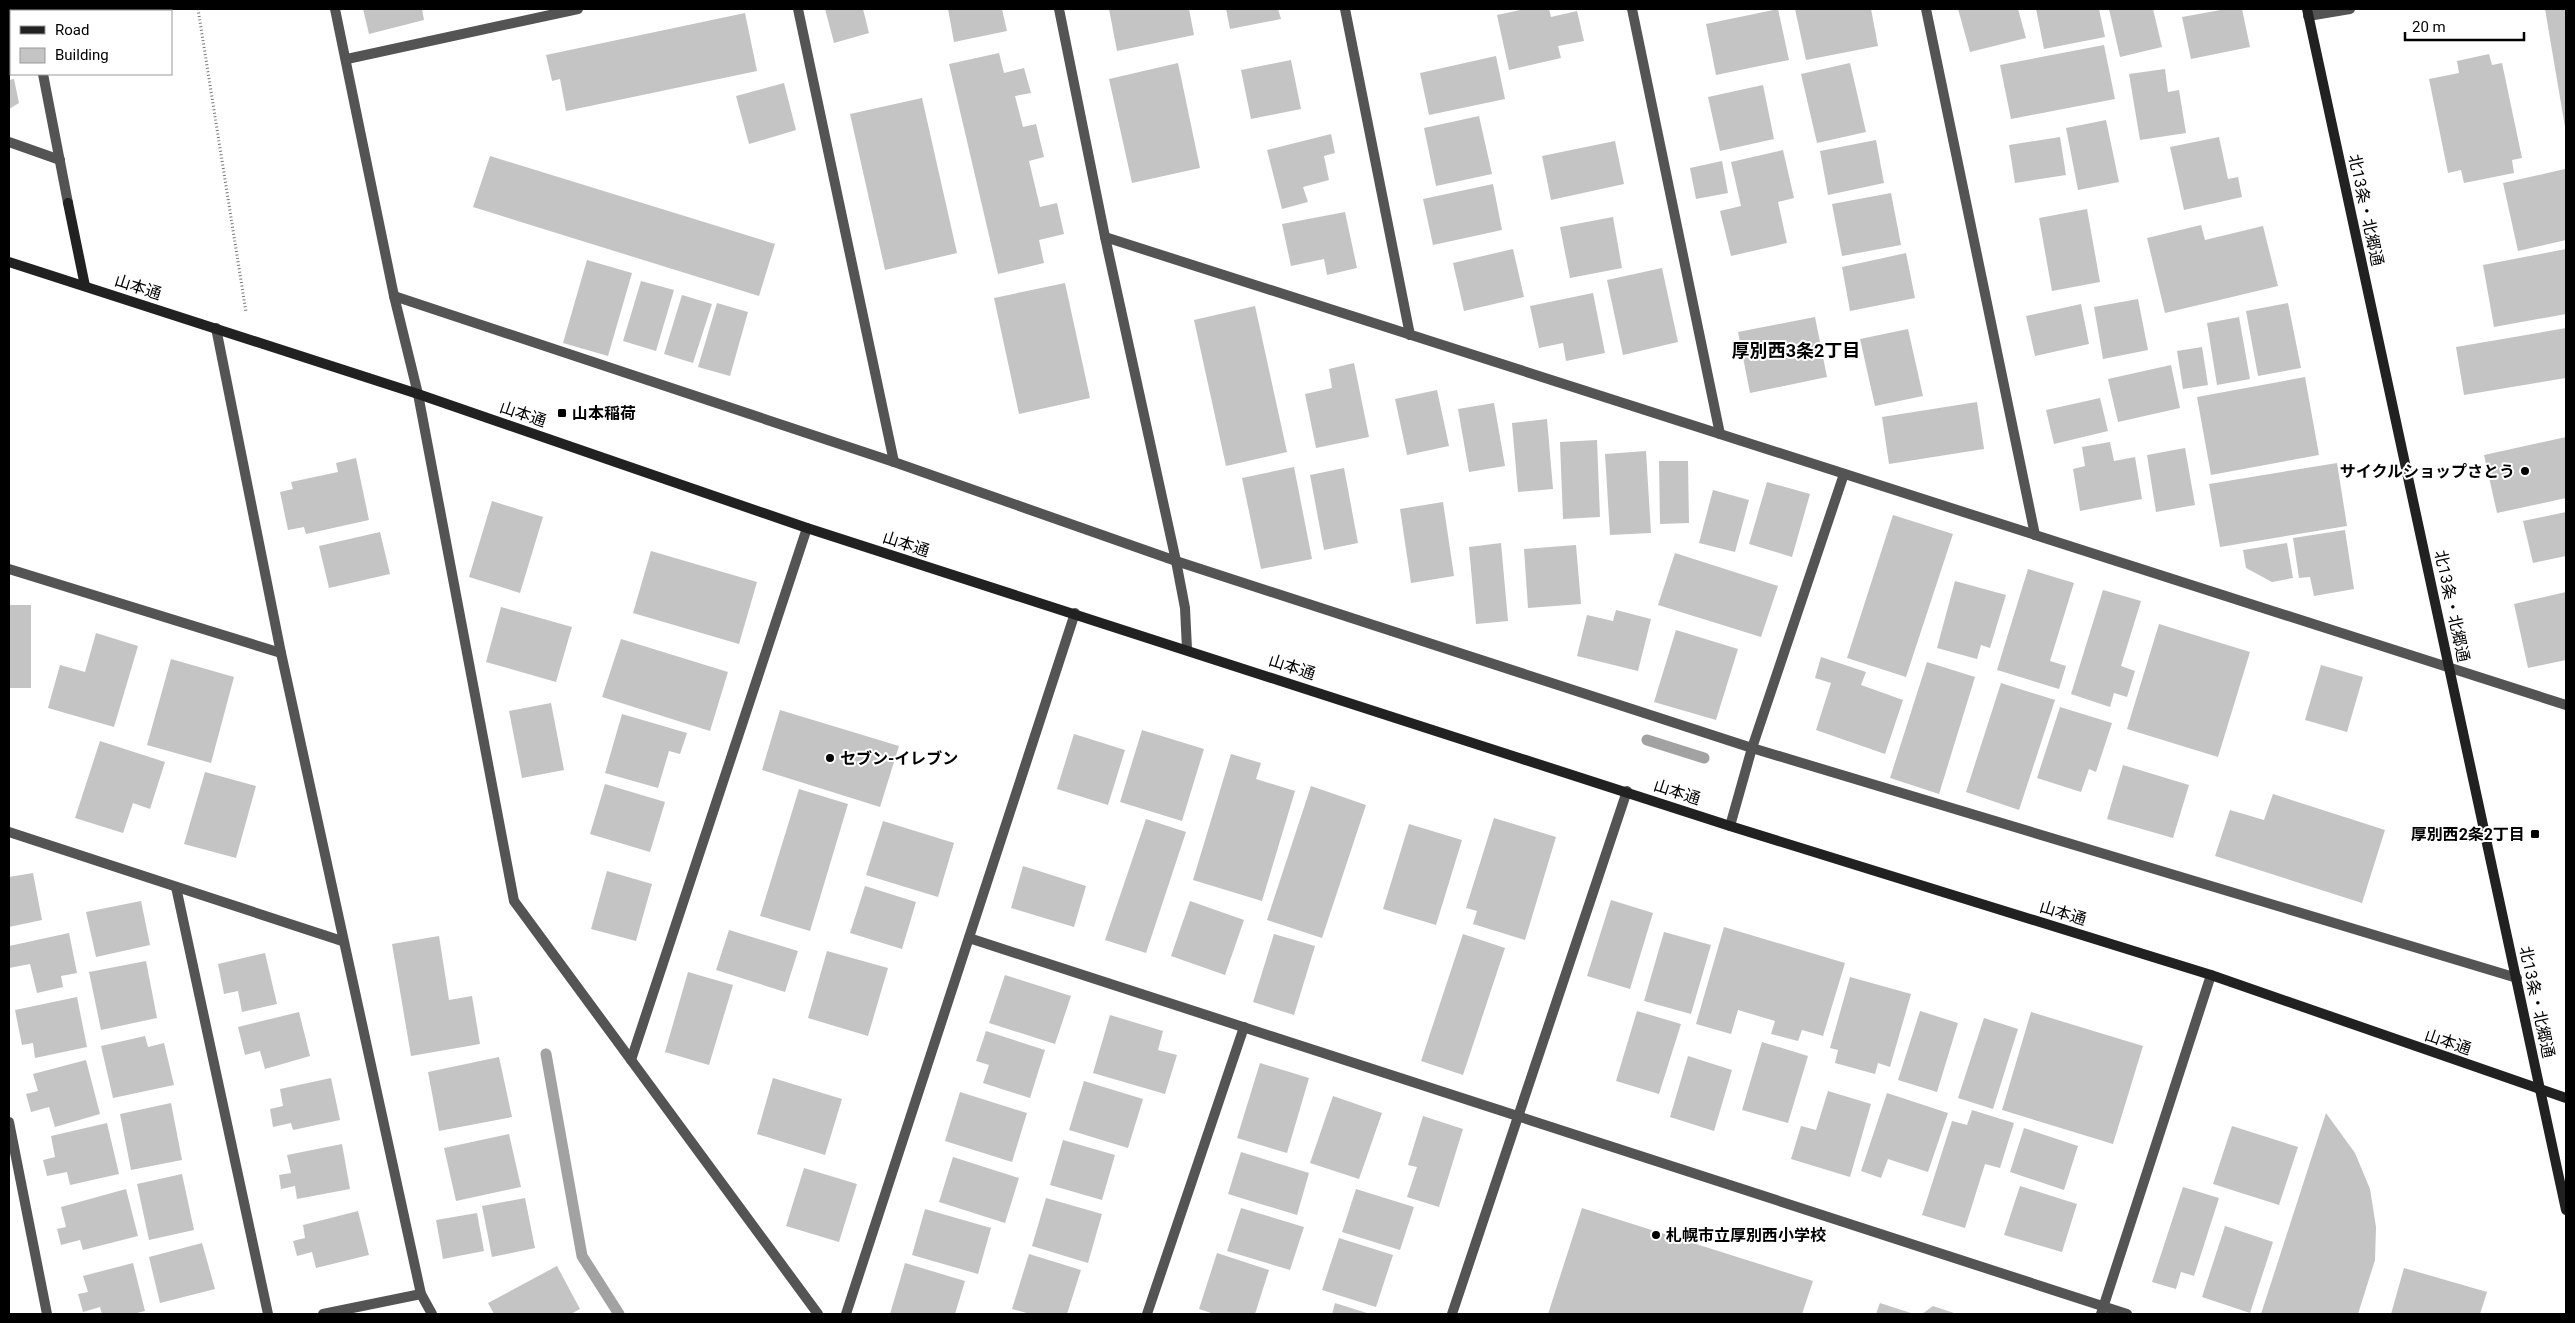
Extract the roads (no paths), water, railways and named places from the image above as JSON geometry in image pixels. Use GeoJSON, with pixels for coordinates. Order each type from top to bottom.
{"type":"FeatureCollection","features":[{"type":"Feature","properties":{"kind":"street"},"geometry":{"type":"LineString","coordinates":[[335,9],[347,59],[394,296],[418,394],[514,901],[818,1314]]}},
{"type":"Feature","properties":{"kind":"street"},"geometry":{"type":"LineString","coordinates":[[347,59],[578,9]]}},
{"type":"Feature","properties":{"kind":"street"},"geometry":{"type":"LineString","coordinates":[[798,9],[894,462]]}},
{"type":"Feature","properties":{"kind":"street"},"geometry":{"type":"LineString","coordinates":[[1059,9],[1105,237],[1177,566],[1184,608],[1187,649]]}},
{"type":"Feature","properties":{"kind":"street"},"geometry":{"type":"LineString","coordinates":[[1345,9],[1410,335]]}},
{"type":"Feature","properties":{"kind":"street"},"geometry":{"type":"LineString","coordinates":[[1632,9],[1720,434]]}},
{"type":"Feature","properties":{"kind":"street"},"geometry":{"type":"LineString","coordinates":[[1926,9],[2035,535]]}},
{"type":"Feature","properties":{"kind":"street"},"geometry":{"type":"LineString","coordinates":[[2308,12],[2350,9]]}},
{"type":"Feature","properties":{"kind":"street","name":"北13条・北郷通"},"geometry":{"type":"LineString","coordinates":[[2308,12],[2566,1210]]}},
{"type":"Feature","properties":{"kind":"street"},"geometry":{"type":"LineString","coordinates":[[43,75],[85,286]]}},
{"type":"Feature","properties":{"kind":"street"},"geometry":{"type":"LineString","coordinates":[[9,142],[60,160]]}},
{"type":"Feature","properties":{"kind":"street"},"geometry":{"type":"LineString","coordinates":[[1105,237],[2566,705]]}},
{"type":"Feature","properties":{"kind":"street","name":"山本通"},"geometry":{"type":"LineString","coordinates":[[9,262],[418,394],[807,528],[1627,791],[1730,826],[2211,975],[2566,1098]]}},
{"type":"Feature","properties":{"kind":"street"},"geometry":{"type":"LineString","coordinates":[[394,296],[894,462],[1177,566],[1752,748],[2517,978]]}},
{"type":"Feature","properties":{"kind":"street"},"geometry":{"type":"LineString","coordinates":[[216,328],[281,653],[342,941],[421,1294],[432,1314]]}},
{"type":"Feature","properties":{"kind":"street"},"geometry":{"type":"LineString","coordinates":[[1730,826],[1752,748],[1844,474]]}},
{"type":"Feature","properties":{"kind":"street"},"geometry":{"type":"LineString","coordinates":[[631,1060],[807,528]]}},
{"type":"Feature","properties":{"kind":"street"},"geometry":{"type":"LineString","coordinates":[[9,569],[281,653]]}},
{"type":"Feature","properties":{"kind":"street"},"geometry":{"type":"LineString","coordinates":[[846,1314],[1075,613]]}},
{"type":"Feature","properties":{"kind":"street"},"geometry":{"type":"LineString","coordinates":[[1452,1314],[1627,791]]}},
{"type":"Feature","properties":{"kind":"street"},"geometry":{"type":"LineString","coordinates":[[9,832],[342,941]]}},
{"type":"Feature","properties":{"kind":"street"},"geometry":{"type":"LineString","coordinates":[[176,887],[268,1314]]}},
{"type":"Feature","properties":{"kind":"street"},"geometry":{"type":"LineString","coordinates":[[969,938],[1517,1116],[2102,1310],[2127,1314]]}},
{"type":"Feature","properties":{"kind":"street"},"geometry":{"type":"LineString","coordinates":[[2102,1310],[2211,975]]}},
{"type":"Feature","properties":{"kind":"street"},"geometry":{"type":"LineString","coordinates":[[1147,1314],[1244,1027]]}},
{"type":"Feature","properties":{"kind":"street"},"geometry":{"type":"LineString","coordinates":[[9,1122],[48,1314]]}},
{"type":"Feature","properties":{"kind":"street"},"geometry":{"type":"LineString","coordinates":[[323,1314],[421,1294]]}},
{"type":"Feature","properties":{"kind":"waterway"},"geometry":{"type":"LineString","coordinates":[[1647,740],[1704,758]]}},
{"type":"Feature","properties":{"kind":"waterway"},"geometry":{"type":"LineString","coordinates":[[546,1054],[582,1256],[619,1314]]}},
{"type":"Feature","properties":{"kind":"place","name":"山本稲荷"},"geometry":{"type":"Point","coordinates":[562,413]}},
{"type":"Feature","properties":{"kind":"place","name":"サイクルショップさとう"},"geometry":{"type":"Point","coordinates":[2525,471]}},
{"type":"Feature","properties":{"kind":"place","name":"セブン-イレブン"},"geometry":{"type":"Point","coordinates":[830,758]}},
{"type":"Feature","properties":{"kind":"place","name":"厚別西2条2丁目"},"geometry":{"type":"Point","coordinates":[2535,834]}},
{"type":"Feature","properties":{"kind":"place","name":"札幌市立厚別西小学校"},"geometry":{"type":"Point","coordinates":[1656,1235]}},
{"type":"Feature","properties":{"kind":"district","name":"厚別西3条2丁目"},"geometry":{"type":"Point","coordinates":[1796,350]}}]}
